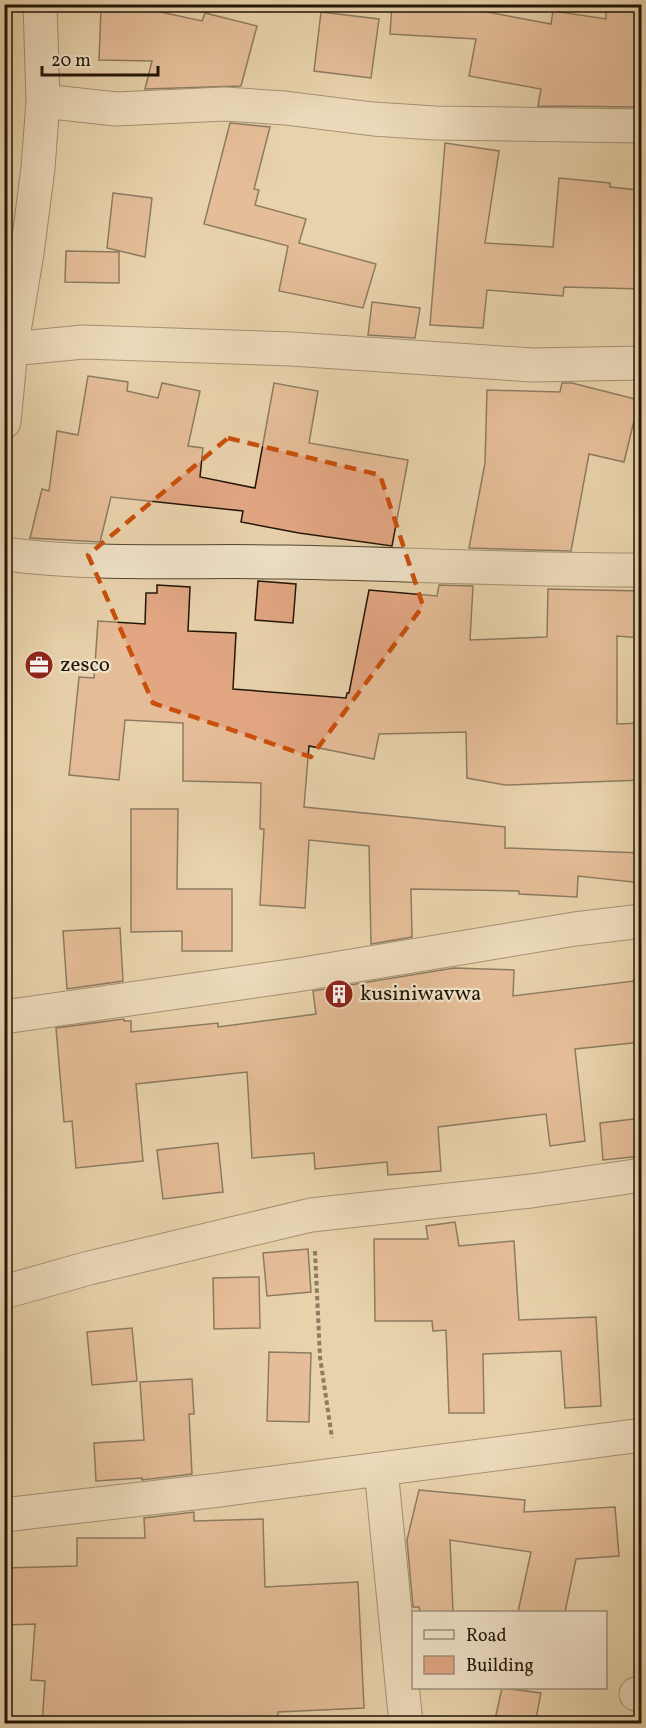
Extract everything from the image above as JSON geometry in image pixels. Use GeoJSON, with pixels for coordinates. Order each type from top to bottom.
{"type":"FeatureCollection","features":[{"type":"Feature","properties":{"kind":"street"},"geometry":{"type":"LineString","coordinates":[[4,422],[12,349],[27,253],[43,101],[40,4]]}},
{"type":"Feature","properties":{"kind":"street"},"geometry":{"type":"LineString","coordinates":[[43,101],[116,109],[225,104],[261,106],[373,119],[435,123],[642,126]]}},
{"type":"Feature","properties":{"kind":"street"},"geometry":{"type":"LineString","coordinates":[[12,349],[84,342],[291,349],[533,365],[642,363]]}},
{"type":"Feature","properties":{"kind":"street"},"geometry":{"type":"LineString","coordinates":[[4,554],[48,560],[113,563],[223,561],[642,570]]}},
{"type":"Feature","properties":{"kind":"street"},"geometry":{"type":"LineString","coordinates":[[4,1017],[297,975],[575,929],[642,921]]}},
{"type":"Feature","properties":{"kind":"street"},"geometry":{"type":"LineString","coordinates":[[4,1292],[89,1268],[311,1215],[531,1191],[642,1175]]}},
{"type":"Feature","properties":{"kind":"street"},"geometry":{"type":"LineString","coordinates":[[4,1515],[642,1435]]}},
{"type":"Feature","properties":{"kind":"street"},"geometry":{"type":"LineString","coordinates":[[381,1469],[406,1724]]}},
{"type":"Feature","properties":{"kind":"path"},"geometry":{"type":"LineString","coordinates":[[311,1215],[320,1357],[337,1474]]}},
{"type":"Feature","properties":{"kind":"highlighted area"},"geometry":{"type":"Polygon","coordinates":[[[228,438],[380,475],[423,606],[311,757],[153,703],[88,555],[228,438]]]}},
{"type":"Feature","properties":{"kind":"building"},"geometry":{"type":"Polygon","coordinates":[[[392,4],[444,4],[551,24],[553,11],[606,19],[606,6],[642,7],[638,107],[538,106],[541,89],[469,76],[476,39],[390,34],[392,4]]]}},
{"type":"Feature","properties":{"kind":"building"},"geometry":{"type":"Polygon","coordinates":[[[101,7],[142,8],[202,21],[205,13],[257,26],[241,86],[145,89],[152,61],[99,60],[101,7]]]}},
{"type":"Feature","properties":{"kind":"building"},"geometry":{"type":"Polygon","coordinates":[[[321,12],[379,19],[371,78],[314,71],[321,12]]]}},
{"type":"Feature","properties":{"kind":"building"},"geometry":{"type":"Polygon","coordinates":[[[230,123],[270,127],[254,189],[259,190],[255,205],[306,219],[299,243],[376,264],[363,308],[279,291],[288,246],[204,224],[230,123]]]}},
{"type":"Feature","properties":{"kind":"building"},"geometry":{"type":"Polygon","coordinates":[[[445,143],[499,151],[485,243],[553,247],[559,178],[610,183],[610,187],[638,190],[638,196],[642,197],[642,289],[564,287],[563,296],[487,290],[483,328],[430,325],[445,143]]]}},
{"type":"Feature","properties":{"kind":"building"},"geometry":{"type":"Polygon","coordinates":[[[113,193],[152,198],[145,257],[107,248],[113,193]]]}},
{"type":"Feature","properties":{"kind":"building"},"geometry":{"type":"Polygon","coordinates":[[[66,251],[119,252],[119,283],[65,282],[66,251]]]}},
{"type":"Feature","properties":{"kind":"building"},"geometry":{"type":"Polygon","coordinates":[[[372,302],[420,308],[415,338],[368,335],[372,302]]]}},
{"type":"Feature","properties":{"kind":"building"},"geometry":{"type":"Polygon","coordinates":[[[88,376],[128,382],[127,391],[158,398],[162,383],[200,391],[188,446],[203,448],[200,477],[255,488],[274,383],[318,391],[309,443],[408,460],[392,546],[241,522],[243,511],[111,497],[100,542],[30,538],[42,489],[49,491],[57,431],[78,435],[88,376]]]}},
{"type":"Feature","properties":{"kind":"building"},"geometry":{"type":"Polygon","coordinates":[[[562,383],[572,383],[639,400],[624,462],[589,454],[571,551],[469,548],[485,463],[487,390],[560,392],[562,383]]]}},
{"type":"Feature","properties":{"kind":"building"},"geometry":{"type":"Polygon","coordinates":[[[258,581],[296,584],[293,623],[255,620],[258,581]]]}},
{"type":"Feature","properties":{"kind":"building"},"geometry":{"type":"Polygon","coordinates":[[[157,585],[190,587],[188,631],[236,633],[233,689],[346,698],[349,693],[369,590],[437,596],[439,585],[473,586],[470,640],[547,637],[548,589],[642,591],[642,638],[617,636],[617,724],[642,723],[642,780],[505,785],[467,778],[466,732],[379,734],[374,759],[309,746],[304,807],[505,827],[505,848],[642,853],[642,883],[578,876],[577,897],[519,894],[519,891],[411,889],[412,937],[371,944],[369,846],[309,840],[305,908],[260,905],[264,829],[260,829],[261,783],[183,781],[183,723],[125,720],[119,780],[69,775],[79,677],[94,678],[98,621],[145,624],[146,593],[157,593],[157,585]]]}},
{"type":"Feature","properties":{"kind":"building"},"geometry":{"type":"Polygon","coordinates":[[[131,809],[178,809],[177,889],[232,889],[232,951],[182,951],[182,931],[131,932],[131,809]]]}},
{"type":"Feature","properties":{"kind":"building"},"geometry":{"type":"Polygon","coordinates":[[[120,928],[123,981],[67,989],[63,931],[120,928]]]}},
{"type":"Feature","properties":{"kind":"building"},"geometry":{"type":"Polygon","coordinates":[[[454,968],[514,970],[513,996],[642,980],[642,1042],[575,1049],[585,1141],[550,1146],[546,1114],[438,1127],[441,1171],[388,1175],[387,1162],[315,1169],[314,1153],[252,1158],[247,1072],[136,1084],[143,1161],[76,1168],[72,1121],[64,1122],[56,1028],[124,1019],[124,1021],[131,1021],[131,1032],[218,1023],[218,1027],[316,1014],[313,991],[454,968]]]}},
{"type":"Feature","properties":{"kind":"building"},"geometry":{"type":"Polygon","coordinates":[[[642,1118],[642,1156],[603,1160],[600,1123],[642,1118]]]}},
{"type":"Feature","properties":{"kind":"building"},"geometry":{"type":"Polygon","coordinates":[[[218,1143],[223,1192],[163,1199],[157,1150],[218,1143]]]}},
{"type":"Feature","properties":{"kind":"building"},"geometry":{"type":"Polygon","coordinates":[[[455,1222],[459,1246],[514,1241],[519,1320],[596,1317],[601,1406],[565,1408],[561,1351],[483,1354],[484,1413],[449,1413],[446,1330],[433,1331],[432,1321],[375,1321],[374,1239],[428,1239],[426,1226],[455,1222]]]}},
{"type":"Feature","properties":{"kind":"building"},"geometry":{"type":"Polygon","coordinates":[[[308,1249],[311,1292],[267,1296],[263,1253],[308,1249]]]}},
{"type":"Feature","properties":{"kind":"building"},"geometry":{"type":"Polygon","coordinates":[[[259,1277],[260,1328],[214,1329],[213,1278],[259,1277]]]}},
{"type":"Feature","properties":{"kind":"building"},"geometry":{"type":"Polygon","coordinates":[[[132,1328],[137,1381],[92,1385],[87,1332],[132,1328]]]}},
{"type":"Feature","properties":{"kind":"building"},"geometry":{"type":"Polygon","coordinates":[[[269,1352],[311,1353],[309,1422],[267,1421],[269,1352]]]}},
{"type":"Feature","properties":{"kind":"building"},"geometry":{"type":"Polygon","coordinates":[[[192,1379],[194,1414],[189,1414],[192,1474],[142,1480],[142,1478],[96,1481],[94,1443],[144,1440],[140,1382],[192,1379]]]}},
{"type":"Feature","properties":{"kind":"building"},"geometry":{"type":"Polygon","coordinates":[[[419,1490],[525,1500],[524,1512],[615,1507],[619,1556],[576,1559],[565,1611],[518,1611],[531,1552],[450,1540],[453,1611],[420,1611],[419,1607],[413,1607],[407,1540],[419,1490]]]}},
{"type":"Feature","properties":{"kind":"building"},"geometry":{"type":"Polygon","coordinates":[[[194,1512],[194,1521],[263,1519],[265,1587],[358,1582],[364,1708],[278,1712],[278,1724],[42,1724],[45,1681],[31,1680],[35,1624],[6,1625],[4,1568],[77,1566],[77,1538],[145,1538],[144,1518],[194,1512]]]}},
{"type":"Feature","properties":{"kind":"building"},"geometry":{"type":"Polygon","coordinates":[[[502,1689],[541,1693],[535,1724],[494,1724],[502,1689]]]}},
{"type":"Feature","properties":{"kind":"place","name":"zesco"},"geometry":{"type":"Point","coordinates":[39,665]}},
{"type":"Feature","properties":{"kind":"place","name":"kusiniwavwa"},"geometry":{"type":"Point","coordinates":[339,994]}}]}
